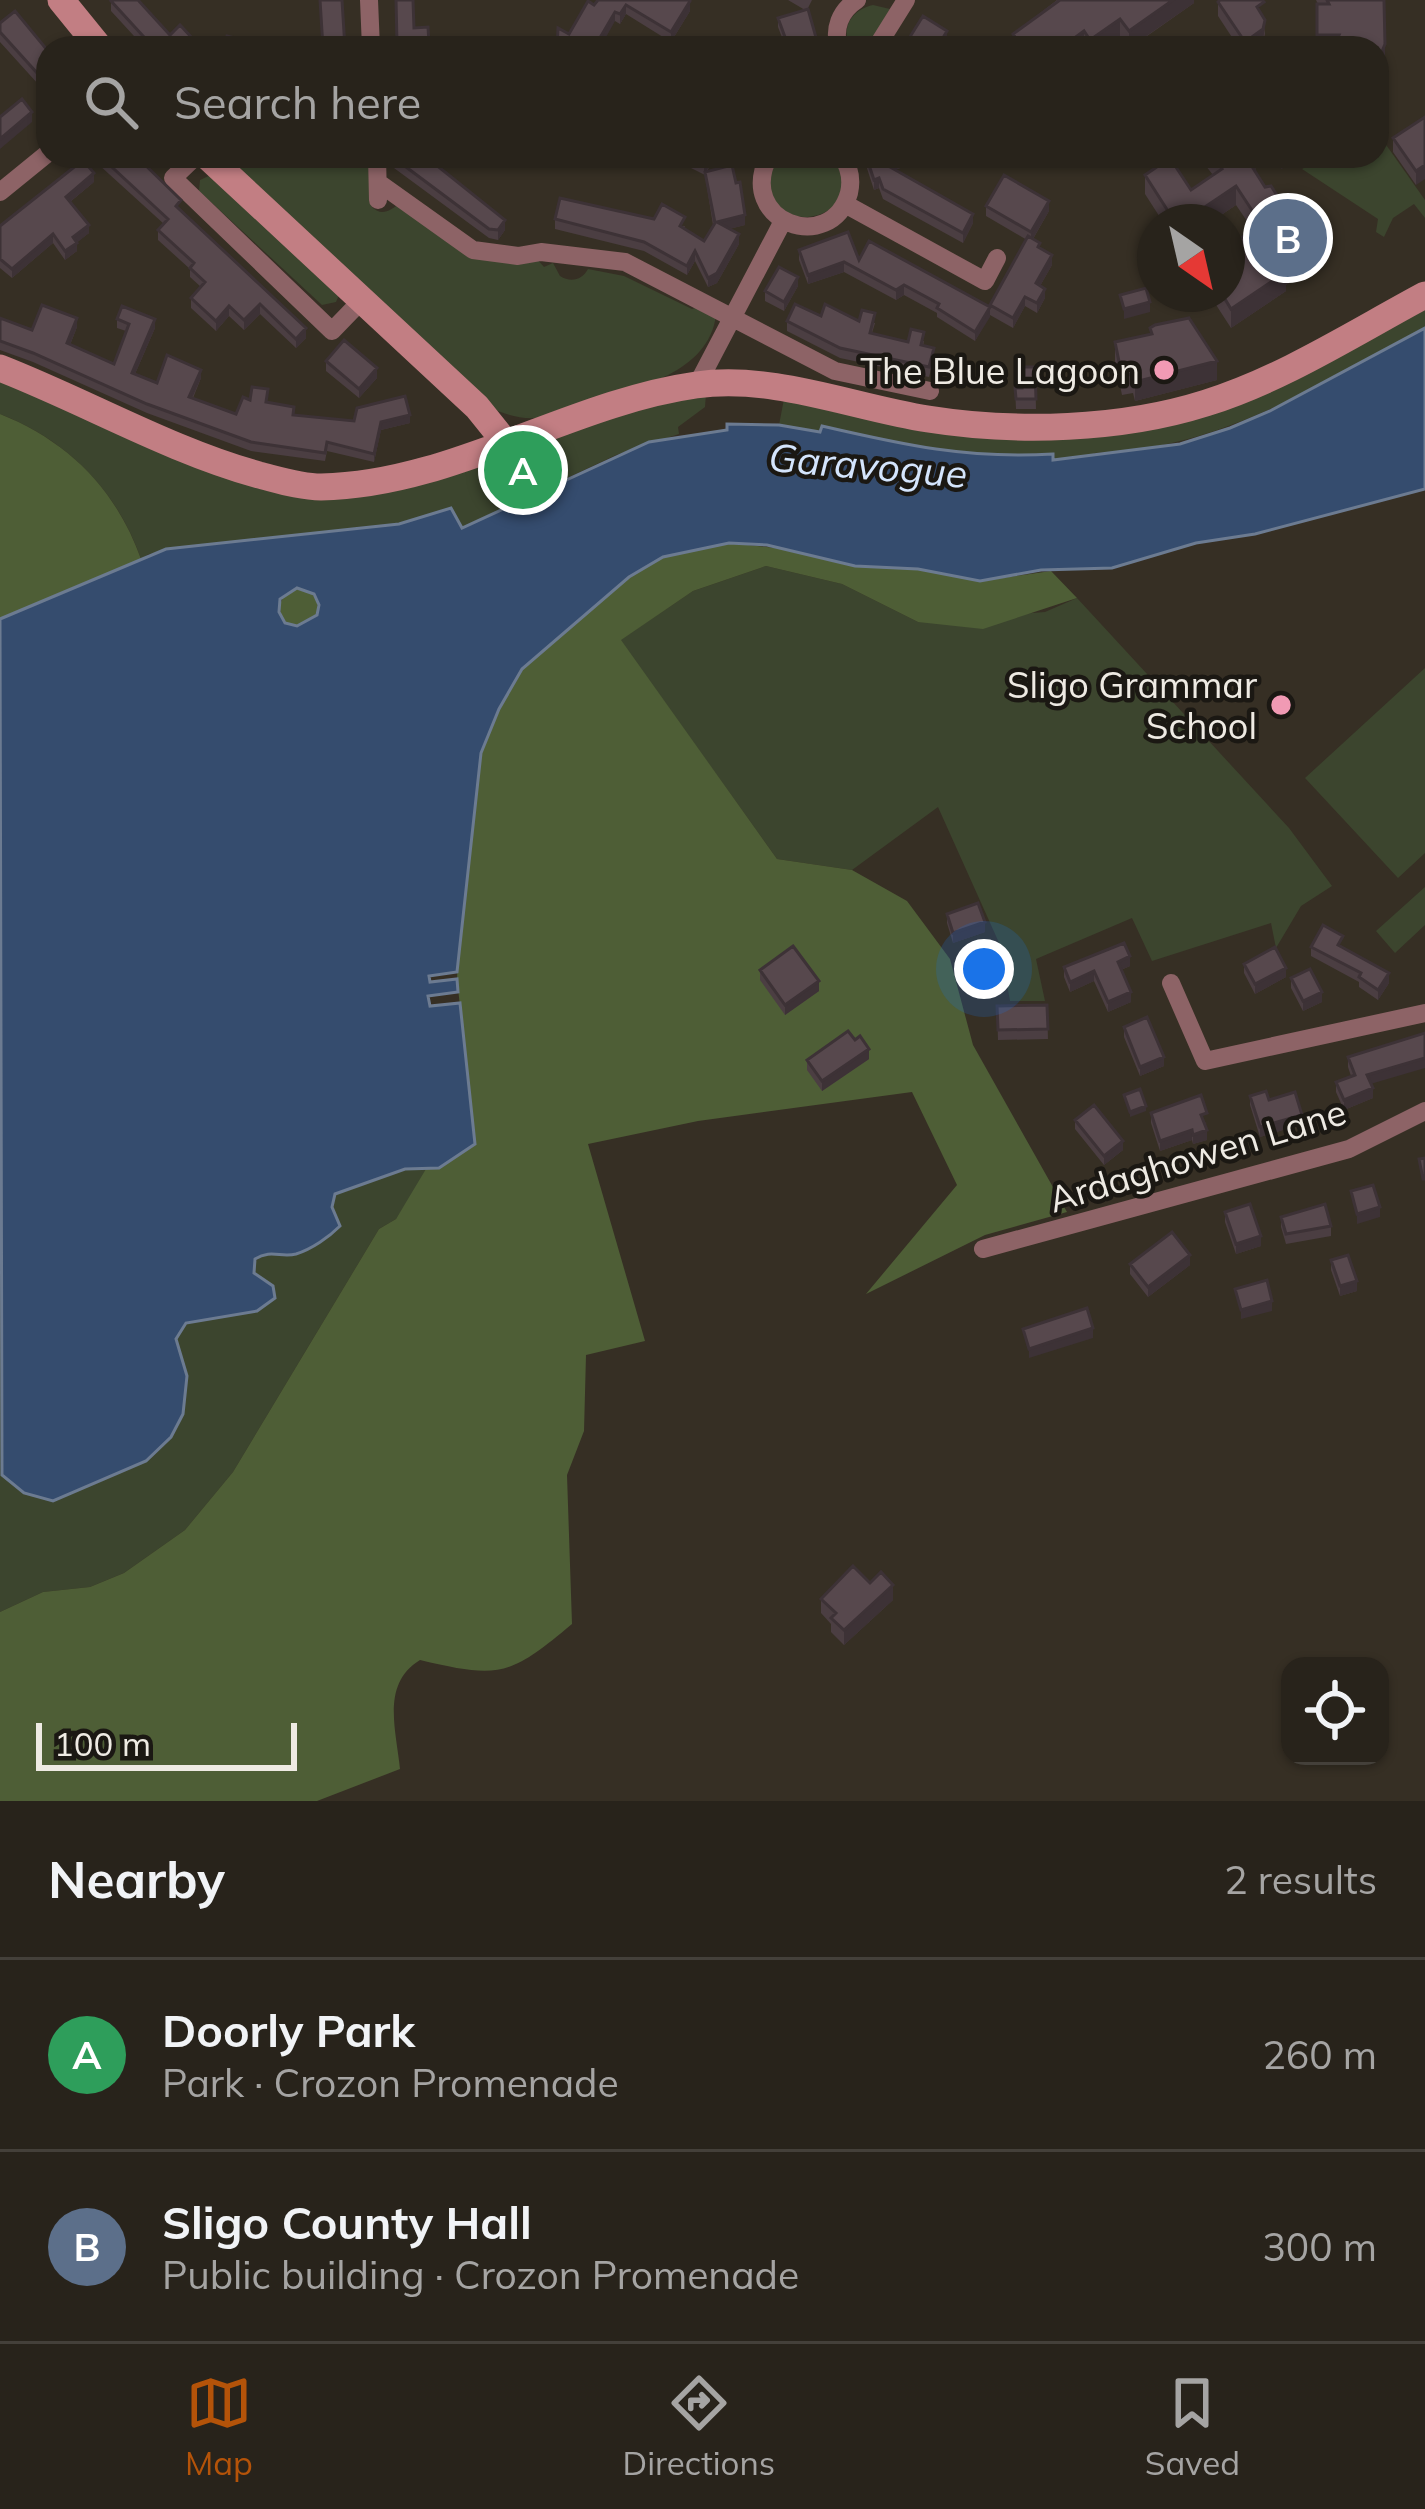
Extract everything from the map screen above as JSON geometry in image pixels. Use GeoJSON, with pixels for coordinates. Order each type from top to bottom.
{"type":"FeatureCollection","features":[{"type":"Feature","properties":{"kind":"street"},"geometry":{"type":"LineString","coordinates":[[61,0],[90,36]]}},
{"type":"Feature","properties":{"kind":"street"},"geometry":{"type":"LineString","coordinates":[[369,0],[370,36]]}},
{"type":"Feature","properties":{"kind":"street"},"geometry":{"type":"LineString","coordinates":[[838,36],[842,14],[857,0]]}},
{"type":"Feature","properties":{"kind":"street"},"geometry":{"type":"LineString","coordinates":[[883,36],[902,1]]}},
{"type":"Feature","properties":{"kind":"street"},"geometry":{"type":"LineString","coordinates":[[0,192],[36,164]]}},
{"type":"Feature","properties":{"kind":"street"},"geometry":{"type":"LineString","coordinates":[[183,168],[173,178],[332,331],[361,301]]}},
{"type":"Feature","properties":{"kind":"street"},"geometry":{"type":"LineString","coordinates":[[220,168],[478,406],[506,443]]}},
{"type":"Feature","properties":{"kind":"street"},"geometry":{"type":"LineString","coordinates":[[377,168],[378,192],[472,250],[487,255],[554,254],[625,262],[835,371],[930,391]]}},
{"type":"Feature","properties":{"kind":"street"},"geometry":{"type":"LineString","coordinates":[[765,168],[762,193],[769,208],[783,221],[816,226],[832,219],[845,204],[851,182],[846,168]]}},
{"type":"Feature","properties":{"kind":"street"},"geometry":{"type":"LineString","coordinates":[[845,204],[985,281],[997,257]]}},
{"type":"Feature","properties":{"kind":"street"},"geometry":{"type":"LineString","coordinates":[[697,385],[783,221]]}},
{"type":"Feature","properties":{"kind":"street"},"geometry":{"type":"LineString","coordinates":[[0,368],[197,454],[317,488],[378,481],[697,385],[759,386],[932,420],[988,426],[1154,416],[1250,386],[1425,295]]}},
{"type":"Feature","properties":{"kind":"street","name":"Ardaghowen Lane"},"geometry":{"type":"LineString","coordinates":[[1171,983],[1205,1061],[1425,1013]]}},
{"type":"Feature","properties":{"kind":"street","name":"Ardaghowen Lane"},"geometry":{"type":"LineString","coordinates":[[983,1249],[1349,1149],[1425,1112]]}},
{"type":"Feature","properties":{"kind":"green space"},"geometry":{"type":"Polygon","coordinates":[[[873,5],[890,9],[874,36],[847,36],[850,20],[873,5]]]}},
{"type":"Feature","properties":{"kind":"green space"},"geometry":{"type":"Polygon","coordinates":[[[1389,149],[1425,200],[1425,218],[1414,204],[1393,218],[1384,237],[1376,232],[1378,219],[1302,169],[1389,168],[1389,149]]]}},
{"type":"Feature","properties":{"kind":"green space"},"geometry":{"type":"Polygon","coordinates":[[[232,168],[369,168],[371,206],[382,212],[400,203],[464,254],[536,258],[544,267],[553,263],[560,276],[568,279],[579,278],[588,269],[624,276],[692,309],[701,306],[716,315],[700,351],[649,384],[543,417],[524,418],[490,408],[232,168]]]}},
{"type":"Feature","properties":{"kind":"green space"},"geometry":{"type":"Polygon","coordinates":[[[773,168],[838,168],[843,178],[841,196],[831,209],[799,217],[784,212],[773,200],[773,168]]]}},
{"type":"Feature","properties":{"kind":"green space"},"geometry":{"type":"Polygon","coordinates":[[[213,174],[339,295],[336,302],[322,305],[199,191],[200,180],[213,174]]]}},
{"type":"Feature","properties":{"kind":"green space"},"geometry":{"type":"Polygon","coordinates":[[[1425,306],[1425,328],[1266,411],[1183,440],[1094,453],[1094,458],[1053,461],[1052,454],[963,452],[821,427],[820,432],[779,425],[784,399],[1158,425],[1425,306]]]}},
{"type":"Feature","properties":{"kind":"green space"},"geometry":{"type":"Polygon","coordinates":[[[0,378],[289,493],[706,394],[705,407],[678,427],[679,434],[616,455],[461,528],[451,508],[399,524],[149,554],[141,559],[118,511],[87,470],[47,438],[0,414],[0,378]]]}},
{"type":"Feature","properties":{"kind":"green space"},"geometry":{"type":"Polygon","coordinates":[[[0,414],[47,438],[87,470],[118,511],[141,559],[0,619],[0,414]]]}},
{"type":"Feature","properties":{"kind":"green space"},"geometry":{"type":"Polygon","coordinates":[[[729,543],[795,550],[855,566],[918,569],[980,581],[1051,571],[1077,598],[983,629],[918,622],[842,584],[766,566],[693,591],[621,640],[777,859],[852,870],[907,901],[950,959],[973,1045],[1067,1212],[985,1235],[866,1294],[957,1185],[912,1092],[698,1121],[588,1144],[645,1341],[586,1355],[584,1431],[567,1475],[572,1624],[533,1654],[503,1669],[469,1670],[420,1660],[408,1670],[395,1694],[400,1769],[317,1801],[0,1801],[0,1612],[43,1592],[90,1587],[124,1573],[185,1530],[233,1472],[379,1229],[396,1219],[426,1169],[439,1168],[475,1144],[457,979],[459,926],[481,753],[522,669],[629,577],[663,557],[729,543]]]}},
{"type":"Feature","properties":{"kind":"green space"},"geometry":{"type":"Polygon","coordinates":[[[766,566],[842,584],[918,622],[1045,612],[1077,598],[1289,828],[1332,886],[1301,906],[1276,948],[1271,923],[1152,961],[1132,918],[1036,959],[1045,1001],[1010,1001],[1000,945],[938,807],[852,870],[777,859],[620,640],[693,591],[766,566]]]}},
{"type":"Feature","properties":{"kind":"green space"},"geometry":{"type":"Polygon","coordinates":[[[299,589],[312,595],[318,608],[312,621],[299,627],[286,621],[280,608],[286,595],[299,589]]]}},
{"type":"Feature","properties":{"kind":"green space"},"geometry":{"type":"Polygon","coordinates":[[[1425,668],[1425,853],[1398,878],[1305,778],[1425,668]]]}},
{"type":"Feature","properties":{"kind":"green space"},"geometry":{"type":"Polygon","coordinates":[[[1425,887],[1425,925],[1395,953],[1376,931],[1425,887]]]}},
{"type":"Feature","properties":{"kind":"green space"},"geometry":{"type":"Polygon","coordinates":[[[438,1155],[396,1219],[379,1229],[233,1472],[185,1530],[124,1573],[90,1587],[43,1592],[0,1612],[0,1223],[176,1339],[186,1323],[266,1252],[321,1189],[438,1155]]]}},
{"type":"Feature","properties":{"kind":"water","name":"Garavogue"},"geometry":{"type":"Polygon","coordinates":[[[1425,328],[1425,489],[1255,534],[1196,543],[1112,568],[1041,570],[980,581],[918,569],[855,566],[767,545],[729,543],[663,557],[629,577],[522,669],[481,753],[457,972],[429,976],[430,982],[457,979],[458,992],[428,996],[430,1006],[460,1003],[475,1144],[439,1168],[405,1169],[335,1194],[332,1207],[340,1226],[331,1234],[296,1254],[255,1259],[254,1273],[273,1286],[275,1298],[257,1311],[186,1323],[176,1339],[187,1376],[183,1414],[171,1437],[146,1461],[53,1501],[24,1493],[2,1475],[0,619],[166,549],[399,524],[451,508],[462,528],[649,442],[727,430],[727,424],[820,432],[822,426],[936,449],[1053,454],[1053,460],[1180,444],[1270,411],[1425,328]],[[297,588],[280,599],[279,612],[285,623],[297,626],[317,615],[314,594],[297,588]]]}},
{"type":"Feature","properties":{"kind":"building"},"geometry":{"type":"Polygon","coordinates":[[[138,0],[170,35],[180,25],[190,36],[143,36],[111,1],[138,0]]]}},
{"type":"Feature","properties":{"kind":"building"},"geometry":{"type":"Polygon","coordinates":[[[320,0],[342,0],[344,36],[322,36],[320,0]]]}},
{"type":"Feature","properties":{"kind":"building"},"geometry":{"type":"Polygon","coordinates":[[[396,0],[413,0],[414,28],[428,27],[429,36],[397,36],[396,0]]]}},
{"type":"Feature","properties":{"kind":"building"},"geometry":{"type":"Polygon","coordinates":[[[598,0],[690,1],[671,32],[626,5],[620,14],[615,12],[601,36],[558,36],[558,28],[569,34],[588,1],[594,5],[598,0]]]}},
{"type":"Feature","properties":{"kind":"building"},"geometry":{"type":"Polygon","coordinates":[[[1060,0],[1173,0],[1129,31],[1120,19],[1096,36],[1084,31],[1077,36],[1013,34],[1060,0]]]}},
{"type":"Feature","properties":{"kind":"building"},"geometry":{"type":"Polygon","coordinates":[[[1262,0],[1257,7],[1265,20],[1263,29],[1253,36],[1241,36],[1218,2],[1262,0]]]}},
{"type":"Feature","properties":{"kind":"building"},"geometry":{"type":"Polygon","coordinates":[[[1327,0],[1384,0],[1385,36],[1317,35],[1317,4],[1329,4],[1327,0]]]}},
{"type":"Feature","properties":{"kind":"building"},"geometry":{"type":"Polygon","coordinates":[[[808,9],[816,36],[785,36],[778,18],[808,9]]]}},
{"type":"Feature","properties":{"kind":"building"},"geometry":{"type":"Polygon","coordinates":[[[15,11],[36,36],[36,72],[0,32],[0,23],[15,11]]]}},
{"type":"Feature","properties":{"kind":"building"},"geometry":{"type":"Polygon","coordinates":[[[923,16],[947,31],[944,36],[910,36],[923,16]]]}},
{"type":"Feature","properties":{"kind":"building"},"geometry":{"type":"Polygon","coordinates":[[[22,99],[32,112],[0,139],[0,117],[22,99]]]}},
{"type":"Feature","properties":{"kind":"building"},"geometry":{"type":"Polygon","coordinates":[[[1425,117],[1425,165],[1416,171],[1393,138],[1425,117]]]}},
{"type":"Feature","properties":{"kind":"building"},"geometry":{"type":"Polygon","coordinates":[[[73,168],[90,168],[94,173],[66,197],[89,225],[73,237],[77,243],[65,251],[53,234],[12,269],[0,259],[0,226],[73,168]]]}},
{"type":"Feature","properties":{"kind":"building"},"geometry":{"type":"Polygon","coordinates":[[[113,168],[148,168],[181,200],[176,206],[306,328],[296,339],[260,304],[244,320],[229,306],[216,321],[191,298],[205,282],[190,268],[194,263],[158,230],[168,219],[113,168]]]}},
{"type":"Feature","properties":{"kind":"building"},"geometry":{"type":"Polygon","coordinates":[[[407,168],[440,168],[505,220],[498,230],[489,229],[407,168]]]}},
{"type":"Feature","properties":{"kind":"building"},"geometry":{"type":"Polygon","coordinates":[[[733,168],[745,215],[717,222],[739,234],[717,273],[708,278],[695,251],[687,266],[644,242],[555,219],[560,198],[654,219],[662,204],[685,217],[680,226],[704,241],[715,223],[705,172],[733,168]]]}},
{"type":"Feature","properties":{"kind":"building"},"geometry":{"type":"Polygon","coordinates":[[[870,168],[892,168],[973,214],[963,233],[883,189],[879,178],[874,180],[870,168]]]}},
{"type":"Feature","properties":{"kind":"building"},"geometry":{"type":"Polygon","coordinates":[[[1155,168],[1177,168],[1191,190],[1221,168],[1253,168],[1265,187],[1271,186],[1304,237],[1297,212],[1316,208],[1323,248],[1295,253],[1296,259],[1283,268],[1286,272],[1245,300],[1245,235],[1261,224],[1236,186],[1209,204],[1164,204],[1145,175],[1155,168]]]}},
{"type":"Feature","properties":{"kind":"building"},"geometry":{"type":"Polygon","coordinates":[[[1004,175],[1049,201],[1031,232],[986,206],[1004,175]]]}},
{"type":"Feature","properties":{"kind":"building"},"geometry":{"type":"Polygon","coordinates":[[[848,232],[859,260],[869,241],[990,307],[975,332],[904,285],[896,290],[844,262],[808,275],[799,250],[848,232]]]}},
{"type":"Feature","properties":{"kind":"building"},"geometry":{"type":"Polygon","coordinates":[[[1028,236],[1052,255],[1036,283],[1045,289],[1037,303],[1025,297],[1013,318],[990,305],[1028,236]]]}},
{"type":"Feature","properties":{"kind":"building"},"geometry":{"type":"Polygon","coordinates":[[[779,267],[798,277],[784,302],[765,291],[779,267]]]}},
{"type":"Feature","properties":{"kind":"building"},"geometry":{"type":"Polygon","coordinates":[[[1137,290],[1137,306],[1124,309],[1120,295],[1137,290]]]}},
{"type":"Feature","properties":{"kind":"building"},"geometry":{"type":"Polygon","coordinates":[[[795,304],[821,316],[825,304],[859,321],[862,310],[875,313],[870,333],[908,342],[911,329],[924,332],[921,345],[934,348],[929,367],[840,348],[787,321],[795,304]]]}},
{"type":"Feature","properties":{"kind":"building"},"geometry":{"type":"Polygon","coordinates":[[[42,305],[77,318],[67,343],[114,364],[129,324],[117,319],[122,306],[155,319],[132,373],[157,383],[167,355],[201,370],[189,397],[236,414],[243,397],[250,400],[252,387],[268,389],[266,402],[294,407],[293,415],[354,421],[357,408],[405,396],[410,415],[381,422],[374,454],[327,442],[325,453],[251,442],[0,341],[0,318],[32,330],[42,305]]]}},
{"type":"Feature","properties":{"kind":"building"},"geometry":{"type":"Polygon","coordinates":[[[1189,318],[1217,361],[1135,382],[1133,374],[1122,376],[1115,342],[1152,334],[1150,328],[1155,325],[1189,318]]]}},
{"type":"Feature","properties":{"kind":"building"},"geometry":{"type":"Polygon","coordinates":[[[344,340],[377,368],[359,389],[326,361],[344,340]]]}},
{"type":"Feature","properties":{"kind":"building"},"geometry":{"type":"Polygon","coordinates":[[[1021,367],[1035,367],[1036,399],[1016,399],[1015,388],[1022,388],[1021,367]]]}},
{"type":"Feature","properties":{"kind":"building"},"geometry":{"type":"Polygon","coordinates":[[[978,903],[985,922],[953,933],[947,914],[978,903]]]}},
{"type":"Feature","properties":{"kind":"building"},"geometry":{"type":"Polygon","coordinates":[[[1323,925],[1343,936],[1338,945],[1389,973],[1378,990],[1359,977],[1361,973],[1311,947],[1323,925]]]}},
{"type":"Feature","properties":{"kind":"building"},"geometry":{"type":"Polygon","coordinates":[[[1124,943],[1130,956],[1118,962],[1131,992],[1108,1002],[1094,971],[1070,982],[1064,967],[1124,943]]]}},
{"type":"Feature","properties":{"kind":"building"},"geometry":{"type":"Polygon","coordinates":[[[793,946],[819,981],[785,1005],[760,970],[793,946]]]}},
{"type":"Feature","properties":{"kind":"building"},"geometry":{"type":"Polygon","coordinates":[[[1275,947],[1286,968],[1255,984],[1244,964],[1275,947]]]}},
{"type":"Feature","properties":{"kind":"building"},"geometry":{"type":"Polygon","coordinates":[[[1310,969],[1322,992],[1303,1001],[1291,978],[1310,969]]]}},
{"type":"Feature","properties":{"kind":"building"},"geometry":{"type":"Polygon","coordinates":[[[1047,1005],[1048,1029],[998,1030],[997,1006],[1047,1005]]]}},
{"type":"Feature","properties":{"kind":"building"},"geometry":{"type":"Polygon","coordinates":[[[1147,1017],[1164,1057],[1140,1067],[1124,1027],[1147,1017]]]}},
{"type":"Feature","properties":{"kind":"building"},"geometry":{"type":"Polygon","coordinates":[[[848,1031],[855,1040],[860,1036],[869,1049],[822,1081],[807,1060],[848,1031]]]}},
{"type":"Feature","properties":{"kind":"building"},"geometry":{"type":"Polygon","coordinates":[[[1425,1033],[1425,1058],[1367,1075],[1373,1088],[1344,1100],[1336,1082],[1355,1075],[1348,1057],[1425,1033]]]}},
{"type":"Feature","properties":{"kind":"building"},"geometry":{"type":"Polygon","coordinates":[[[1140,1089],[1146,1106],[1130,1112],[1124,1095],[1140,1089]]]}},
{"type":"Feature","properties":{"kind":"building"},"geometry":{"type":"Polygon","coordinates":[[[1266,1091],[1269,1100],[1295,1092],[1302,1115],[1260,1127],[1250,1096],[1266,1091]]]}},
{"type":"Feature","properties":{"kind":"building"},"geometry":{"type":"Polygon","coordinates":[[[1201,1095],[1207,1130],[1160,1141],[1151,1113],[1201,1095]]]}},
{"type":"Feature","properties":{"kind":"building"},"geometry":{"type":"Polygon","coordinates":[[[1094,1105],[1123,1141],[1104,1156],[1075,1120],[1094,1105]]]}},
{"type":"Feature","properties":{"kind":"building"},"geometry":{"type":"Polygon","coordinates":[[[1373,1185],[1380,1207],[1357,1214],[1351,1191],[1373,1185]]]}},
{"type":"Feature","properties":{"kind":"building"},"geometry":{"type":"Polygon","coordinates":[[[1250,1204],[1261,1236],[1236,1244],[1225,1212],[1250,1204]]]}},
{"type":"Feature","properties":{"kind":"building"},"geometry":{"type":"Polygon","coordinates":[[[1325,1204],[1331,1226],[1286,1234],[1281,1217],[1325,1204]]]}},
{"type":"Feature","properties":{"kind":"building"},"geometry":{"type":"Polygon","coordinates":[[[1172,1232],[1190,1255],[1148,1287],[1130,1264],[1172,1232]]]}},
{"type":"Feature","properties":{"kind":"building"},"geometry":{"type":"Polygon","coordinates":[[[1348,1255],[1357,1281],[1340,1286],[1331,1260],[1348,1255]]]}},
{"type":"Feature","properties":{"kind":"building"},"geometry":{"type":"Polygon","coordinates":[[[1267,1280],[1272,1301],[1241,1310],[1235,1289],[1267,1280]]]}},
{"type":"Feature","properties":{"kind":"building"},"geometry":{"type":"Polygon","coordinates":[[[1087,1308],[1093,1328],[1029,1349],[1023,1329],[1087,1308]]]}},
{"type":"Feature","properties":{"kind":"building"},"geometry":{"type":"Polygon","coordinates":[[[853,1566],[870,1583],[881,1572],[893,1585],[844,1630],[831,1618],[836,1613],[821,1599],[853,1566]]]}},
{"type":"Feature","properties":{"kind":"place","name":"Sligo County Hall"},"geometry":{"type":"Point","coordinates":[1288,238]}},
{"type":"Feature","properties":{"kind":"place","name":"The Blue Lagoon"},"geometry":{"type":"Point","coordinates":[1164,370]}},
{"type":"Feature","properties":{"kind":"place","name":"Doorly Park"},"geometry":{"type":"Point","coordinates":[523,470]}},
{"type":"Feature","properties":{"kind":"place","name":"Sligo Grammar School"},"geometry":{"type":"Point","coordinates":[1281,705]}}]}
